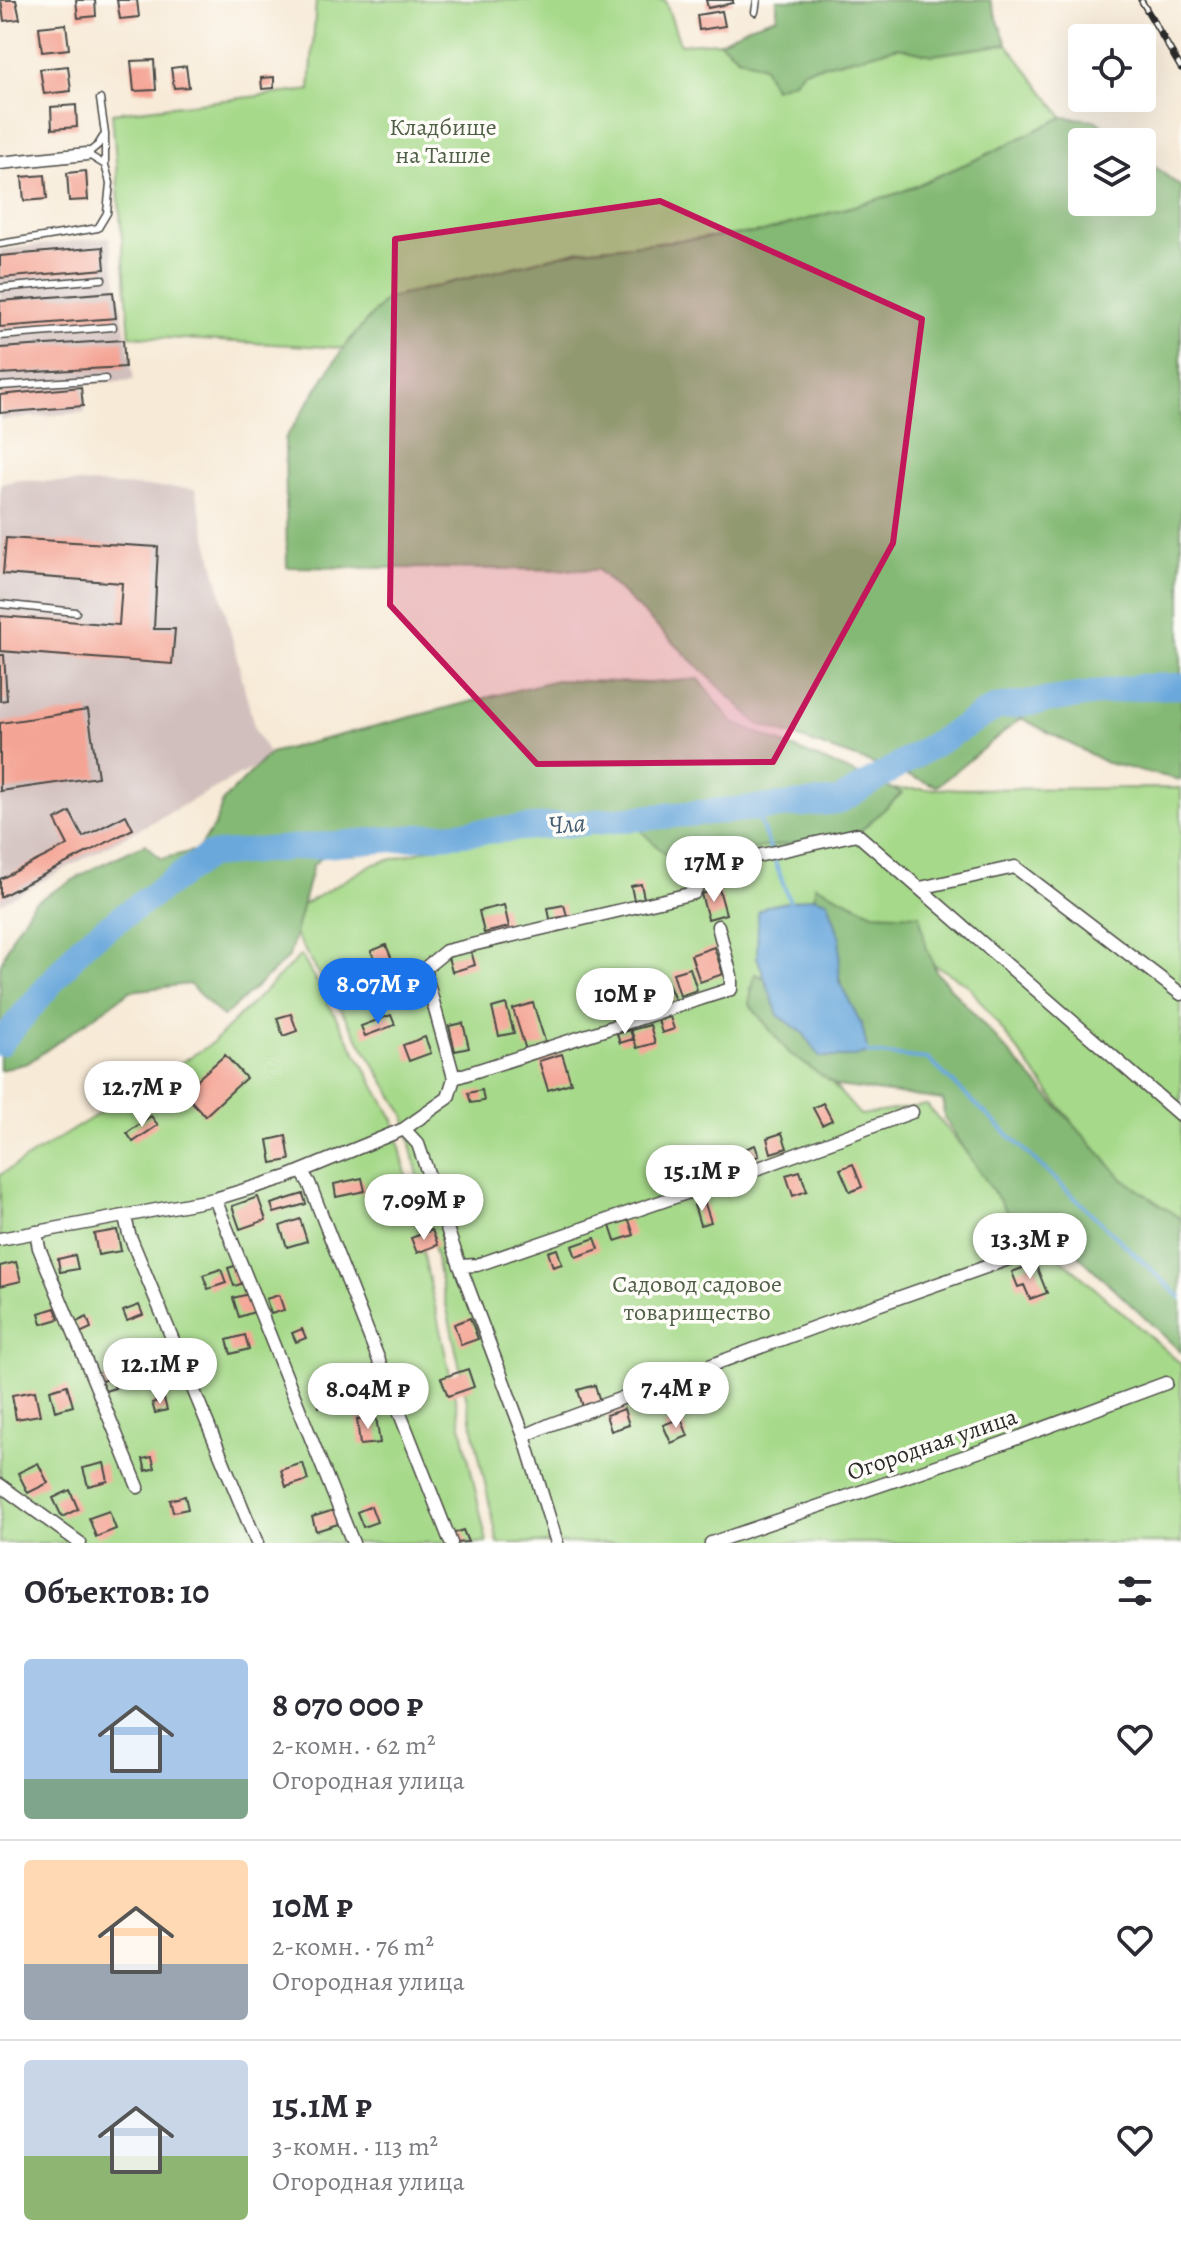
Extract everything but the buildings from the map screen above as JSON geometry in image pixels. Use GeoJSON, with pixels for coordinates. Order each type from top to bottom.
{"type":"FeatureCollection","features":[{"type":"Feature","properties":{"kind":"street"},"geometry":{"type":"LineString","coordinates":[[0,163],[87,154]]}},
{"type":"Feature","properties":{"kind":"street"},"geometry":{"type":"LineString","coordinates":[[0,1239],[215,1199],[302,1172],[404,1129],[448,1098],[454,1078],[424,969],[446,951],[694,893],[707,867],[857,834],[1180,1115]]}},
{"type":"Feature","properties":{"kind":"street"},"geometry":{"type":"LineString","coordinates":[[920,888],[1015,867],[1181,994]]}},
{"type":"Feature","properties":{"kind":"street"},"geometry":{"type":"LineString","coordinates":[[454,1078],[731,989],[731,976],[718,926]]}},
{"type":"Feature","properties":{"kind":"street"},"geometry":{"type":"LineString","coordinates":[[460,1266],[477,1265],[593,1226],[912,1112]]}},
{"type":"Feature","properties":{"kind":"street"},"geometry":{"type":"LineString","coordinates":[[404,1129],[418,1144],[524,1436],[557,1543]]}},
{"type":"Feature","properties":{"kind":"street"},"geometry":{"type":"LineString","coordinates":[[302,1172],[451,1543]]}},
{"type":"Feature","properties":{"kind":"street"},"geometry":{"type":"LineString","coordinates":[[215,1199],[353,1543]]}},
{"type":"Feature","properties":{"kind":"street"},"geometry":{"type":"LineString","coordinates":[[125,1217],[129,1234],[257,1543]]}},
{"type":"Feature","properties":{"kind":"street"},"geometry":{"type":"LineString","coordinates":[[36,1232],[39,1248],[138,1487]]}},
{"type":"Feature","properties":{"kind":"street"},"geometry":{"type":"LineString","coordinates":[[524,1436],[800,1332],[1037,1249]]}},
{"type":"Feature","properties":{"kind":"street","name":"Огородная улица"},"geometry":{"type":"LineString","coordinates":[[711,1543],[986,1449],[1166,1383]]}},
{"type":"Feature","properties":{"kind":"street"},"geometry":{"type":"LineString","coordinates":[[0,1485],[80,1543]]}},
{"type":"Feature","properties":{"kind":"lane"},"geometry":{"type":"LineString","coordinates":[[755,12],[757,0]]}},
{"type":"Feature","properties":{"kind":"lane"},"geometry":{"type":"LineString","coordinates":[[0,244],[98,228],[107,213],[110,183],[105,165],[100,99]]}},
{"type":"Feature","properties":{"kind":"lane"},"geometry":{"type":"LineString","coordinates":[[105,134],[87,154],[105,165]]}},
{"type":"Feature","properties":{"kind":"lane"},"geometry":{"type":"LineString","coordinates":[[0,288],[102,279]]}},
{"type":"Feature","properties":{"kind":"lane"},"geometry":{"type":"LineString","coordinates":[[0,336],[113,327]]}},
{"type":"Feature","properties":{"kind":"lane"},"geometry":{"type":"LineString","coordinates":[[0,386],[105,379]]}},
{"type":"Feature","properties":{"kind":"lane"},"geometry":{"type":"LineString","coordinates":[[0,604],[76,612]]}},
{"type":"Feature","properties":{"kind":"highlighted area"},"geometry":{"type":"Polygon","coordinates":[[[660,201],[922,319],[893,543],[773,762],[537,764],[390,605],[395,239],[660,201]]]}},
{"type":"Feature","properties":{"kind":"shaded area"},"geometry":{"type":"Polygon","coordinates":[[[109,237],[134,380],[84,384],[85,412],[0,420],[0,250],[109,237]]]}},
{"type":"Feature","properties":{"kind":"shaded area"},"geometry":{"type":"Polygon","coordinates":[[[19,480],[195,489],[255,730],[271,758],[0,904],[0,484],[19,480]]]}},
{"type":"Feature","properties":{"kind":"green space","name":"Кладбище на Ташле"},"geometry":{"type":"Polygon","coordinates":[[[316,0],[665,0],[680,44],[720,42],[738,57],[794,81],[804,70],[899,47],[932,55],[1007,44],[1063,117],[899,193],[763,232],[581,250],[386,299],[343,348],[130,336],[112,113],[310,90],[316,0]]]}},
{"type":"Feature","properties":{"kind":"green space"},"geometry":{"type":"Polygon","coordinates":[[[777,0],[990,0],[1007,44],[932,55],[899,47],[804,70],[794,81],[774,88],[763,66],[738,57],[720,42],[749,26],[777,17],[777,0]]]}},
{"type":"Feature","properties":{"kind":"green space"},"geometry":{"type":"Polygon","coordinates":[[[1063,117],[1095,120],[1105,128],[1068,128],[1068,216],[1156,216],[1156,168],[1181,187],[1181,780],[1107,763],[1021,718],[937,786],[758,724],[598,570],[287,567],[285,439],[343,348],[386,299],[581,250],[763,232],[899,193],[1063,117]]]}},
{"type":"Feature","properties":{"kind":"green space"},"geometry":{"type":"Polygon","coordinates":[[[699,679],[733,723],[902,793],[857,834],[717,854],[695,883],[635,825],[350,855],[334,847],[313,865],[289,957],[223,1017],[189,984],[130,991],[28,1063],[0,1070],[0,966],[12,937],[33,903],[98,866],[145,844],[161,859],[197,850],[215,825],[223,801],[270,753],[556,680],[650,683],[699,679]]]}},
{"type":"Feature","properties":{"kind":"green space","name":"Садовод садовое товарищество"},"geometry":{"type":"Polygon","coordinates":[[[1181,788],[1181,1233],[1119,1184],[968,985],[876,929],[829,935],[749,989],[860,1115],[927,1105],[1041,1241],[1181,1364],[1181,1543],[498,1543],[405,1116],[284,916],[371,865],[644,790],[1181,788]]]}},
{"type":"Feature","properties":{"kind":"green space"},"geometry":{"type":"Polygon","coordinates":[[[815,885],[873,913],[920,915],[925,944],[937,973],[1123,1179],[1181,1219],[1181,1352],[1061,1239],[1011,1218],[944,1118],[943,1100],[837,1086],[789,1053],[749,1004],[755,974],[845,1001],[814,906],[815,885]]]}},
{"type":"Feature","properties":{"kind":"green space"},"geometry":{"type":"Polygon","coordinates":[[[301,955],[394,1120],[487,1543],[0,1543],[0,1175],[211,1044],[301,955]]]}},
{"type":"Feature","properties":{"kind":"water"},"geometry":{"type":"Polygon","coordinates":[[[813,897],[828,901],[840,938],[839,981],[862,1025],[868,1053],[854,1057],[820,1057],[803,1033],[778,1015],[757,957],[758,912],[767,906],[813,897]]]}},
{"type":"Feature","properties":{"kind":"waterway","name":"Чла"},"geometry":{"type":"LineString","coordinates":[[0,1043],[84,944],[209,855],[839,801],[995,708],[1139,687],[1181,686]]}},
{"type":"Feature","properties":{"kind":"waterway"},"geometry":{"type":"LineString","coordinates":[[755,808],[790,902],[788,906]]}},
{"type":"Feature","properties":{"kind":"waterway"},"geometry":{"type":"LineString","coordinates":[[865,1048],[868,1053],[928,1059],[1181,1298]]}},
{"type":"Feature","properties":{"kind":"railway"},"geometry":{"type":"LineString","coordinates":[[1141,0],[1181,68]]}}]}
